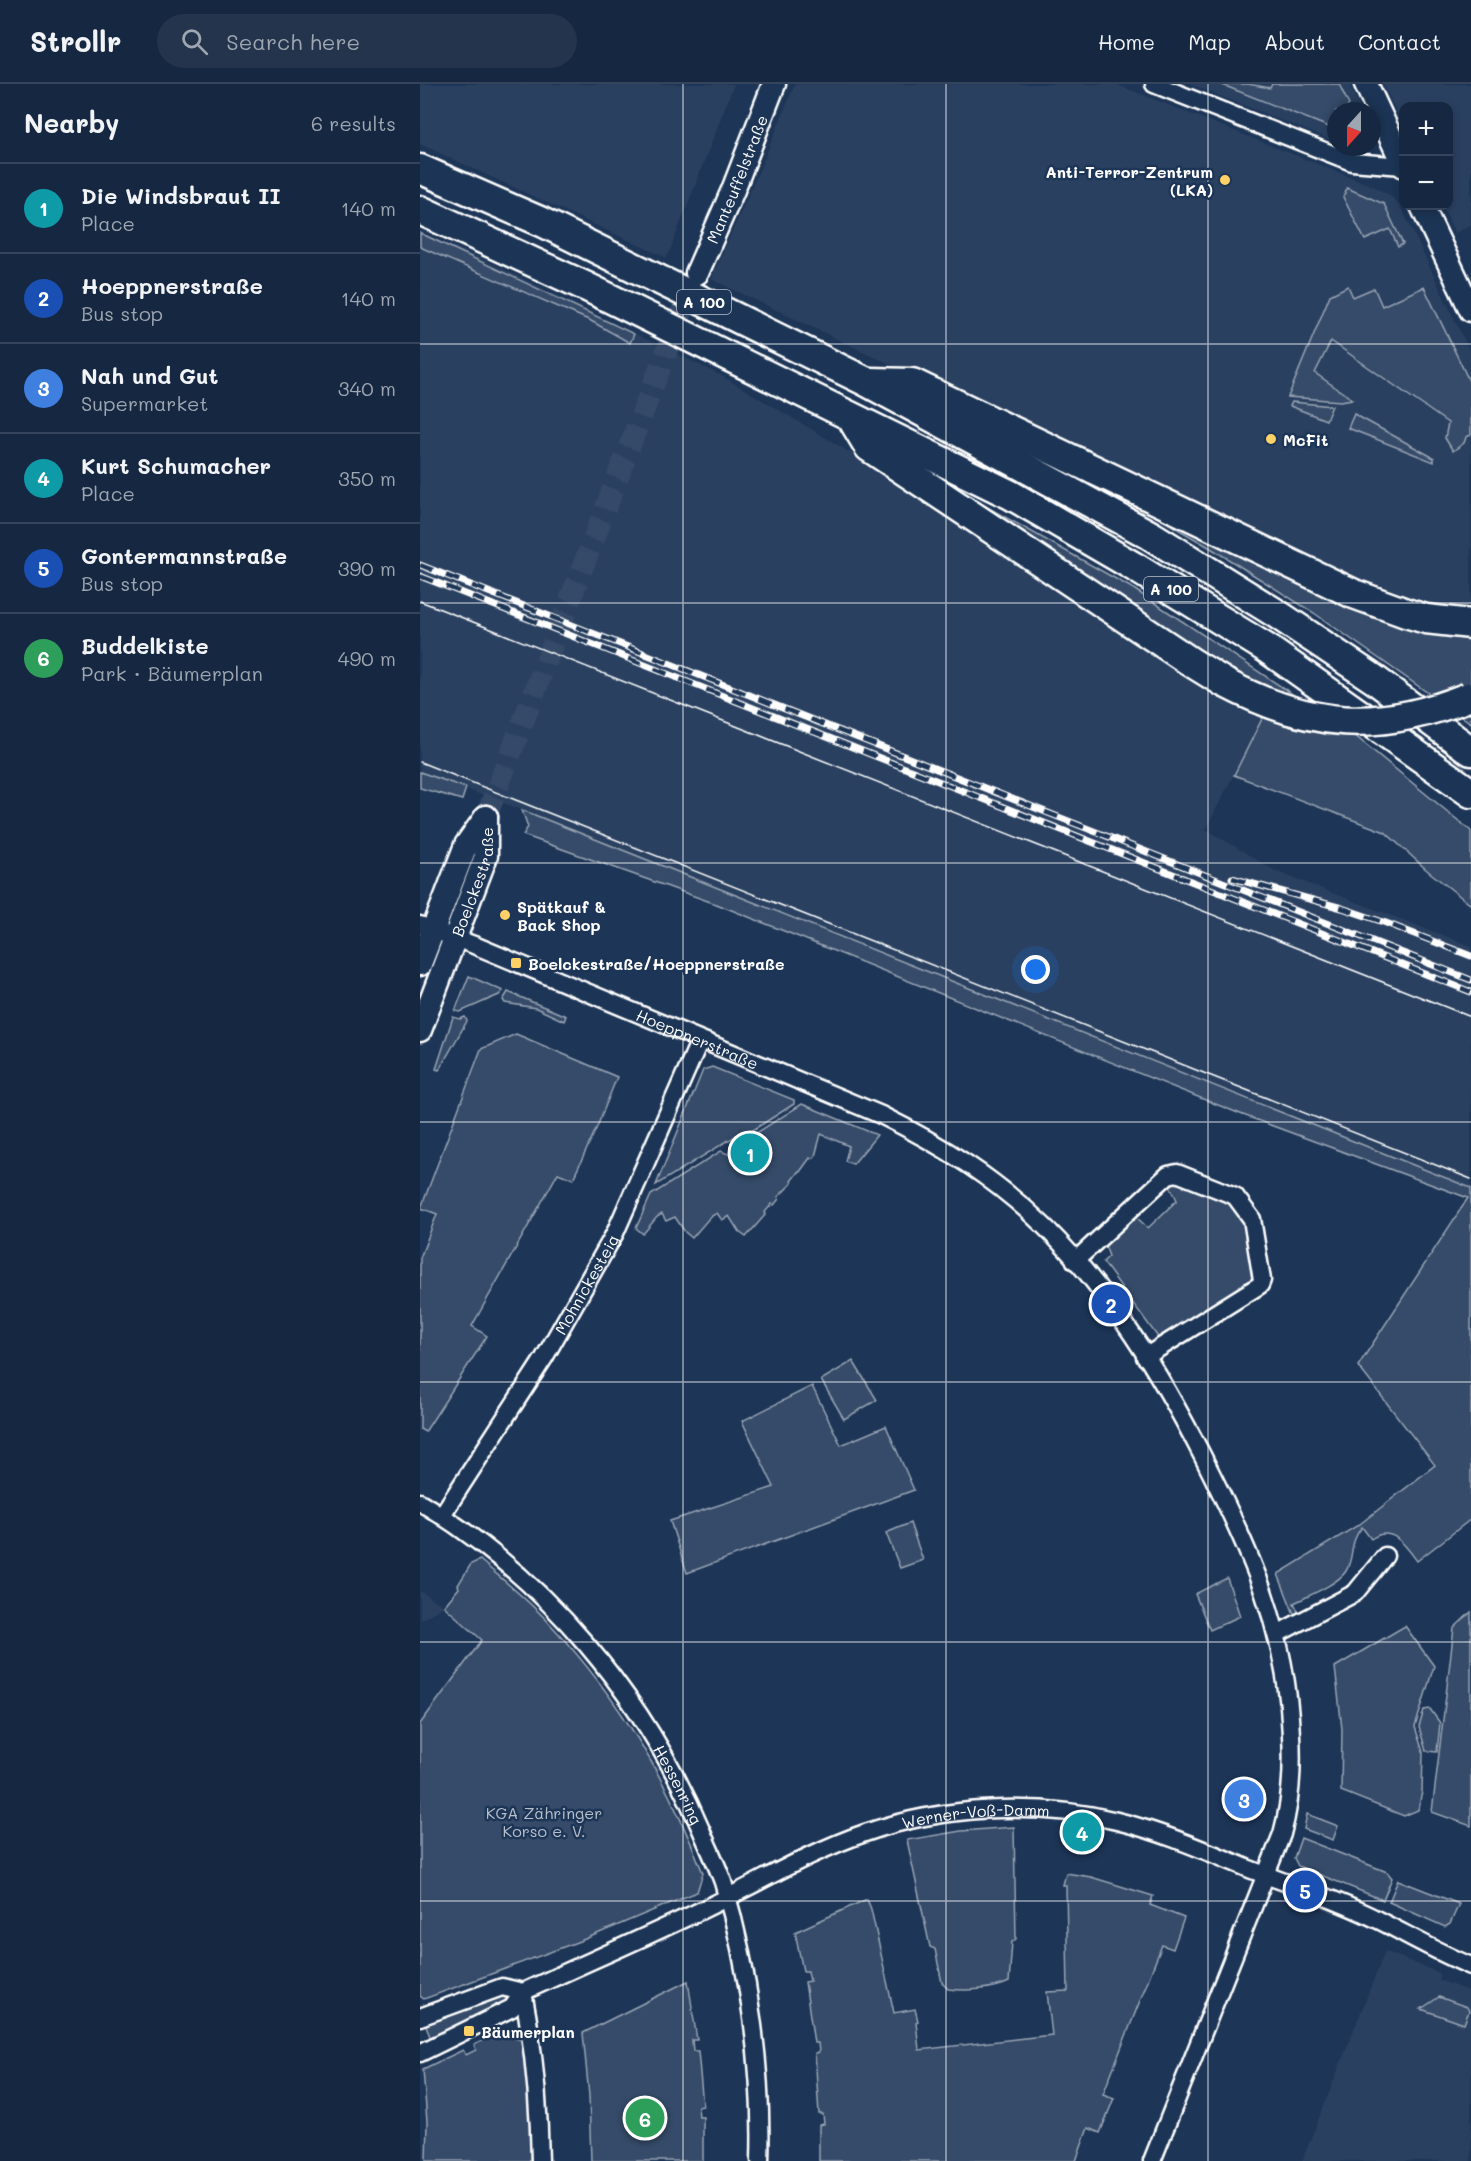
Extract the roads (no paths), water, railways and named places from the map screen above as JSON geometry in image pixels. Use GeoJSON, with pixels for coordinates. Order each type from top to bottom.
{"type":"FeatureCollection","features":[{"type":"Feature","properties":{"kind":"highway","name":"A 100"},"geometry":{"type":"LineString","coordinates":[[420,169],[542,222],[867,382],[1150,536],[1316,640],[1374,679],[1471,751]]}},
{"type":"Feature","properties":{"kind":"highway","name":"A 100"},"geometry":{"type":"LineString","coordinates":[[420,210],[587,287],[1011,495],[1133,566],[1266,648],[1471,794]]}},
{"type":"Feature","properties":{"kind":"highway"},"geometry":{"type":"LineString","coordinates":[[867,382],[912,383],[1354,594],[1426,619],[1471,624]]}},
{"type":"Feature","properties":{"kind":"highway"},"geometry":{"type":"LineString","coordinates":[[851,418],[869,447],[1191,662],[1225,683],[1276,707],[1304,715],[1348,722],[1389,720],[1418,715],[1469,697]]}},
{"type":"Feature","properties":{"kind":"main road","name":"Manteuffelstraße"},"geometry":{"type":"LineString","coordinates":[[697,273],[733,190],[774,84]]}},
{"type":"Feature","properties":{"kind":"main road"},"geometry":{"type":"LineString","coordinates":[[1366,84],[1399,157]]}},
{"type":"Feature","properties":{"kind":"main road"},"geometry":{"type":"LineString","coordinates":[[1424,210],[1471,310]]}},
{"type":"Feature","properties":{"kind":"main road","name":"Boelckestraße"},"geometry":{"type":"LineString","coordinates":[[420,964],[426,927],[465,845],[486,817],[486,856],[420,1030]]}},
{"type":"Feature","properties":{"kind":"street"},"geometry":{"type":"LineString","coordinates":[[1154,84],[1352,162],[1399,166]]}},
{"type":"Feature","properties":{"kind":"street","name":"Hoeppnerstraße"},"geometry":{"type":"LineString","coordinates":[[426,927],[881,1116],[914,1131],[957,1156],[1012,1196],[1046,1228],[1075,1261],[1111,1304],[1185,1421],[1241,1532],[1258,1573],[1278,1634],[1290,1706],[1292,1769],[1285,1823],[1152,2161]]}},
{"type":"Feature","properties":{"kind":"street","name":"Mohnickesteig"},"geometry":{"type":"LineString","coordinates":[[442,1515],[544,1358],[615,1233],[700,1040]]}},
{"type":"Feature","properties":{"kind":"street"},"geometry":{"type":"LineString","coordinates":[[1075,1261],[1168,1175],[1177,1173],[1235,1196],[1252,1219],[1262,1280],[1260,1285],[1146,1357]]}},
{"type":"Feature","properties":{"kind":"street","name":"Hessenring"},"geometry":{"type":"LineString","coordinates":[[420,1502],[442,1515],[506,1562],[564,1618],[599,1659],[670,1765],[691,1806],[718,1870],[727,1898],[745,1978],[757,2061],[760,2161]]}},
{"type":"Feature","properties":{"kind":"street"},"geometry":{"type":"LineString","coordinates":[[1278,1634],[1355,1593],[1385,1556]]}},
{"type":"Feature","properties":{"kind":"street","name":"Werner-Voß-Damm"},"geometry":{"type":"LineString","coordinates":[[420,2052],[512,2008],[523,1992],[865,1833],[942,1815],[1019,1808],[1065,1811],[1118,1821],[1155,1833],[1378,1920],[1432,1950],[1471,1966]]}},
{"type":"Feature","properties":{"kind":"street","name":"Werner-Voß-Damm"},"geometry":{"type":"LineString","coordinates":[[420,2017],[502,1987],[523,1992]]}},
{"type":"Feature","properties":{"kind":"street"},"geometry":{"type":"LineString","coordinates":[[523,1992],[536,2071],[540,2161]]}},
{"type":"Feature","properties":{"kind":"tunnel"},"geometry":{"type":"LineString","coordinates":[[486,817],[694,280]]}},
{"type":"Feature","properties":{"kind":"tram line"},"geometry":{"type":"LineString","coordinates":[[420,601],[1471,1017]]}},
{"type":"Feature","properties":{"kind":"tram line"},"geometry":{"type":"LineString","coordinates":[[420,762],[1471,1179]]}},
{"type":"Feature","properties":{"kind":"railway"},"geometry":{"type":"LineString","coordinates":[[420,565],[1471,980]]}},
{"type":"Feature","properties":{"kind":"railway"},"geometry":{"type":"LineString","coordinates":[[420,576],[1471,992]]}},
{"type":"Feature","properties":{"kind":"railway"},"geometry":{"type":"LineString","coordinates":[[1232,878],[1342,908],[1471,956]]}},
{"type":"Feature","properties":{"kind":"place","name":"Anti-Terror-Zentrum (LKA)"},"geometry":{"type":"Point","coordinates":[1225,180]}},
{"type":"Feature","properties":{"kind":"place","name":"McFit"},"geometry":{"type":"Point","coordinates":[1271,439]}},
{"type":"Feature","properties":{"kind":"place","name":"Spätkauf & Back Shop"},"geometry":{"type":"Point","coordinates":[505,915]}},
{"type":"Feature","properties":{"kind":"place","name":"Boelckestraße/Hoeppnerstraße"},"geometry":{"type":"Point","coordinates":[516,963]}},
{"type":"Feature","properties":{"kind":"place","name":"Die Windsbraut II"},"geometry":{"type":"Point","coordinates":[750,1153]}},
{"type":"Feature","properties":{"kind":"place","name":"Hoeppnerstraße"},"geometry":{"type":"Point","coordinates":[1111,1304]}},
{"type":"Feature","properties":{"kind":"place","name":"Nah und Gut"},"geometry":{"type":"Point","coordinates":[1244,1799]}},
{"type":"Feature","properties":{"kind":"place","name":"Kurt Schumacher"},"geometry":{"type":"Point","coordinates":[1082,1832]}},
{"type":"Feature","properties":{"kind":"place","name":"Gontermannstraße"},"geometry":{"type":"Point","coordinates":[1305,1890]}},
{"type":"Feature","properties":{"kind":"place","name":"Bäumerplan"},"geometry":{"type":"Point","coordinates":[469,2031]}},
{"type":"Feature","properties":{"kind":"place","name":"Buddelkiste"},"geometry":{"type":"Point","coordinates":[645,2118]}},
{"type":"Feature","properties":{"kind":"park label","name":"KGA Zähringer Korso e. V."},"geometry":{"type":"Point","coordinates":[544,1821]}}]}
